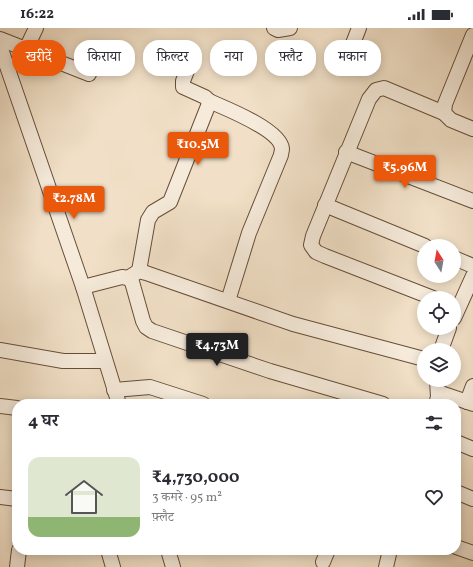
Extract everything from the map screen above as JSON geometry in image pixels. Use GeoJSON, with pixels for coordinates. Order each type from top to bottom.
{"type":"FeatureCollection","features":[{"type":"Feature","properties":{"kind":"street"},"geometry":{"type":"LineString","coordinates":[[30,40],[36,28]]}},
{"type":"Feature","properties":{"kind":"street"},"geometry":{"type":"LineString","coordinates":[[274,28],[278,30],[290,28]]}},
{"type":"Feature","properties":{"kind":"street"},"geometry":{"type":"LineString","coordinates":[[354,40],[358,28]]}},
{"type":"Feature","properties":{"kind":"street"},"geometry":{"type":"LineString","coordinates":[[444,113],[445,104],[473,36]]}},
{"type":"Feature","properties":{"kind":"street"},"geometry":{"type":"LineString","coordinates":[[0,39],[12,44]]}},
{"type":"Feature","properties":{"kind":"street"},"geometry":{"type":"LineString","coordinates":[[0,46],[83,287],[117,399]]}},
{"type":"Feature","properties":{"kind":"street"},"geometry":{"type":"LineString","coordinates":[[185,76],[183,87],[262,126],[279,141],[282,148],[281,155],[249,233],[228,301]]}},
{"type":"Feature","properties":{"kind":"street"},"geometry":{"type":"LineString","coordinates":[[417,292],[316,252],[311,245],[313,236],[369,98],[376,90],[384,88],[444,113],[451,120],[473,129]]}},
{"type":"Feature","properties":{"kind":"street"},"geometry":{"type":"LineString","coordinates":[[209,101],[170,202],[153,212],[148,220],[133,274],[132,282],[146,328],[270,371],[366,399]]}},
{"type":"Feature","properties":{"kind":"street"},"geometry":{"type":"LineString","coordinates":[[346,152],[473,201]]}},
{"type":"Feature","properties":{"kind":"street"},"geometry":{"type":"LineString","coordinates":[[325,204],[417,243]]}},
{"type":"Feature","properties":{"kind":"street"},"geometry":{"type":"LineString","coordinates":[[461,261],[473,266]]}},
{"type":"Feature","properties":{"kind":"street"},"geometry":{"type":"LineString","coordinates":[[83,287],[133,274],[228,301],[293,324],[417,357]]}},
{"type":"Feature","properties":{"kind":"street"},"geometry":{"type":"LineString","coordinates":[[461,300],[473,276]]}},
{"type":"Feature","properties":{"kind":"street"},"geometry":{"type":"LineString","coordinates":[[0,350],[63,361],[105,361]]}},
{"type":"Feature","properties":{"kind":"street"},"geometry":{"type":"LineString","coordinates":[[470,403],[473,386]]}},
{"type":"Feature","properties":{"kind":"street"},"geometry":{"type":"LineString","coordinates":[[114,390],[150,387],[187,399]]}},
{"type":"Feature","properties":{"kind":"street"},"geometry":{"type":"LineString","coordinates":[[437,392],[458,399]]}},
{"type":"Feature","properties":{"kind":"street"},"geometry":{"type":"LineString","coordinates":[[0,406],[12,407]]}},
{"type":"Feature","properties":{"kind":"street"},"geometry":{"type":"LineString","coordinates":[[461,444],[473,449]]}},
{"type":"Feature","properties":{"kind":"street"},"geometry":{"type":"LineString","coordinates":[[461,494],[473,499]]}},
{"type":"Feature","properties":{"kind":"street"},"geometry":{"type":"LineString","coordinates":[[0,497],[12,498]]}},
{"type":"Feature","properties":{"kind":"street"},"geometry":{"type":"LineString","coordinates":[[461,549],[473,553]]}},
{"type":"Feature","properties":{"kind":"street"},"geometry":{"type":"LineString","coordinates":[[17,567],[19,555]]}},
{"type":"Feature","properties":{"kind":"street"},"geometry":{"type":"LineString","coordinates":[[109,555],[113,567]]}},
{"type":"Feature","properties":{"kind":"street"},"geometry":{"type":"LineString","coordinates":[[169,555],[173,567]]}},
{"type":"Feature","properties":{"kind":"street"},"geometry":{"type":"LineString","coordinates":[[386,567],[389,555]]}}]}
